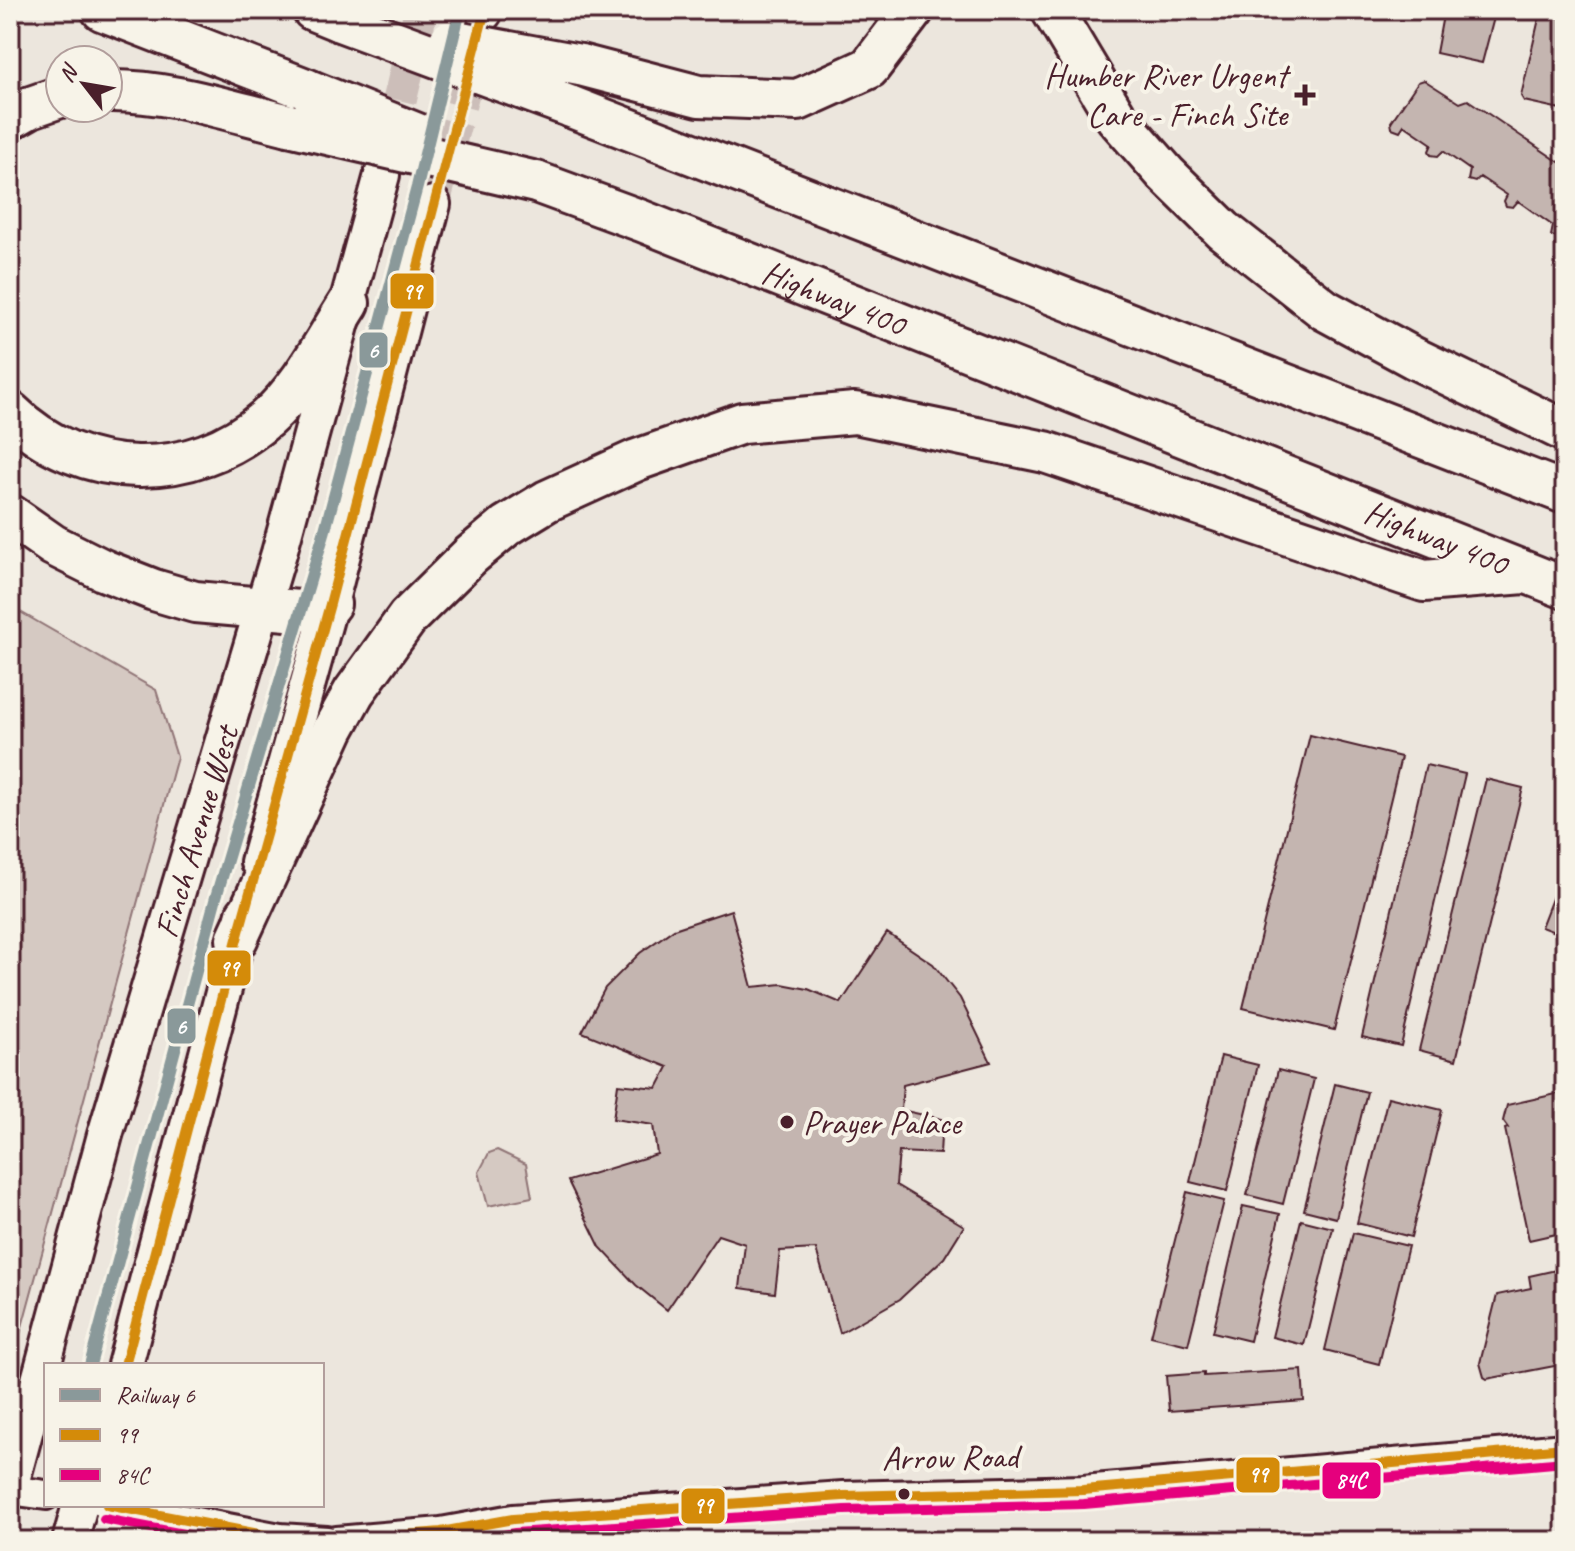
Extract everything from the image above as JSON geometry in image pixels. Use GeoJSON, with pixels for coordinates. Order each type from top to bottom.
{"type":"FeatureCollection","features":[{"type":"Feature","properties":{"kind":"highway","name":"Highway 400"},"geometry":{"type":"LineString","coordinates":[[102,10],[1565,588]]}},
{"type":"Feature","properties":{"kind":"highway"},"geometry":{"type":"LineString","coordinates":[[326,16],[580,65],[699,96],[798,100],[869,68],[913,10]]}},
{"type":"Feature","properties":{"kind":"highway"},"geometry":{"type":"LineString","coordinates":[[1052,10],[1116,117],[1166,174],[1223,230],[1325,310],[1414,358],[1565,431]]}},
{"type":"Feature","properties":{"kind":"highway"},"geometry":{"type":"LineString","coordinates":[[326,16],[569,106],[1565,493]]}},
{"type":"Feature","properties":{"kind":"highway"},"geometry":{"type":"LineString","coordinates":[[124,91],[172,97],[536,182]]}},
{"type":"Feature","properties":{"kind":"highway"},"geometry":{"type":"LineString","coordinates":[[10,119],[44,103]]}},
{"type":"Feature","properties":{"kind":"highway"},"geometry":{"type":"LineString","coordinates":[[10,412],[27,428],[58,448],[103,462],[143,467],[179,464],[202,457],[245,435],[277,407],[298,383],[349,303]]}},
{"type":"Feature","properties":{"kind":"highway"},"geometry":{"type":"LineString","coordinates":[[237,939],[334,728],[354,692],[408,617],[470,556],[506,526],[547,501],[637,460],[742,423],[855,413],[1045,452],[1424,581],[1525,573]]}},
{"type":"Feature","properties":{"kind":"highway"},"geometry":{"type":"LineString","coordinates":[[10,515],[53,545],[103,570],[195,602],[299,611],[330,604]]}},
{"type":"Feature","properties":{"kind":"main road","name":"Finch Avenue West"},"geometry":{"type":"LineString","coordinates":[[10,1489],[105,1135],[263,606],[382,175]]}},
{"type":"Feature","properties":{"kind":"main road","name":"Finch Avenue West"},"geometry":{"type":"LineString","coordinates":[[126,1363],[237,939],[330,604],[433,204]]}},
{"type":"Feature","properties":{"kind":"main road"},"geometry":{"type":"LineString","coordinates":[[70,1541],[79,1507]]}},
{"type":"Feature","properties":{"kind":"street","name":"Arrow Road"},"geometry":{"type":"LineString","coordinates":[[337,1541],[441,1532],[513,1519],[843,1496],[1083,1490],[1565,1448]]}},
{"type":"Feature","properties":{"kind":"street"},"geometry":{"type":"LineString","coordinates":[[10,1489],[44,1495]]}},
{"type":"Feature","properties":{"kind":"street"},"geometry":{"type":"LineString","coordinates":[[117,1507],[280,1538],[327,1541]]}},
{"type":"Feature","properties":{"kind":"shaded area"},"geometry":{"type":"Polygon","coordinates":[[[10,601],[17,610],[156,690],[177,757],[10,1371],[10,1207],[20,1204],[10,1160],[10,601]]]}},
{"type":"Feature","properties":{"kind":"shaded area"},"geometry":{"type":"Polygon","coordinates":[[[497,1150],[526,1164],[532,1197],[488,1206],[479,1172],[489,1153],[497,1150]]]}},
{"type":"Feature","properties":{"kind":"building"},"geometry":{"type":"Polygon","coordinates":[[[1444,10],[1496,10],[1482,63],[1436,53],[1444,10]]]}},
{"type":"Feature","properties":{"kind":"building"},"geometry":{"type":"Polygon","coordinates":[[[1541,10],[1565,10],[1565,110],[1524,101],[1521,96],[1541,10]]]}},
{"type":"Feature","properties":{"kind":"building"},"geometry":{"type":"Polygon","coordinates":[[[1424,80],[1460,103],[1468,100],[1565,166],[1565,233],[1560,238],[1551,236],[1553,226],[1518,201],[1513,207],[1506,206],[1504,201],[1507,195],[1480,177],[1475,182],[1468,180],[1470,170],[1443,151],[1438,156],[1431,155],[1432,144],[1404,125],[1400,131],[1392,128],[1391,122],[1418,82],[1424,80]]]}},
{"type":"Feature","properties":{"kind":"building"},"geometry":{"type":"Polygon","coordinates":[[[1310,735],[1401,757],[1334,1030],[1243,1008],[1310,735]]]}},
{"type":"Feature","properties":{"kind":"building"},"geometry":{"type":"Polygon","coordinates":[[[1426,765],[1465,774],[1401,1046],[1362,1037],[1426,765]]]}},
{"type":"Feature","properties":{"kind":"building"},"geometry":{"type":"Polygon","coordinates":[[[1486,779],[1523,788],[1456,1060],[1419,1050],[1486,779]]]}},
{"type":"Feature","properties":{"kind":"building"},"geometry":{"type":"Polygon","coordinates":[[[1565,865],[1565,936],[1541,927],[1565,865]]]}},
{"type":"Feature","properties":{"kind":"building","name":"Prayer Palace"},"geometry":{"type":"Polygon","coordinates":[[[731,910],[752,987],[782,984],[808,989],[841,1003],[887,933],[933,964],[960,998],[991,1062],[903,1085],[901,1110],[942,1119],[940,1154],[899,1152],[896,1185],[964,1226],[944,1258],[900,1299],[840,1333],[816,1249],[780,1251],[775,1293],[740,1288],[745,1244],[718,1235],[667,1310],[636,1285],[600,1247],[568,1181],[657,1154],[653,1125],[613,1119],[618,1084],[657,1088],[668,1067],[582,1032],[605,988],[640,953],[674,929],[731,910]]]}},
{"type":"Feature","properties":{"kind":"building"},"geometry":{"type":"Polygon","coordinates":[[[1221,1056],[1258,1065],[1227,1191],[1190,1182],[1221,1056]]]}},
{"type":"Feature","properties":{"kind":"building"},"geometry":{"type":"Polygon","coordinates":[[[1278,1070],[1314,1079],[1283,1204],[1247,1195],[1278,1070]]]}},
{"type":"Feature","properties":{"kind":"building"},"geometry":{"type":"Polygon","coordinates":[[[1335,1084],[1367,1092],[1336,1218],[1304,1210],[1335,1084]]]}},
{"type":"Feature","properties":{"kind":"building"},"geometry":{"type":"Polygon","coordinates":[[[1565,1092],[1565,1232],[1529,1240],[1505,1129],[1508,1128],[1503,1121],[1507,1105],[1565,1092]]]}},
{"type":"Feature","properties":{"kind":"building"},"geometry":{"type":"Polygon","coordinates":[[[1388,1097],[1442,1110],[1411,1237],[1357,1223],[1388,1097]]]}},
{"type":"Feature","properties":{"kind":"building"},"geometry":{"type":"Polygon","coordinates":[[[1187,1192],[1224,1201],[1188,1345],[1151,1336],[1187,1192]]]}},
{"type":"Feature","properties":{"kind":"building"},"geometry":{"type":"Polygon","coordinates":[[[1243,1206],[1280,1214],[1250,1341],[1213,1332],[1243,1206]]]}},
{"type":"Feature","properties":{"kind":"building"},"geometry":{"type":"Polygon","coordinates":[[[1301,1220],[1333,1228],[1304,1345],[1272,1337],[1301,1220]]]}},
{"type":"Feature","properties":{"kind":"building"},"geometry":{"type":"Polygon","coordinates":[[[1353,1233],[1408,1246],[1379,1364],[1325,1350],[1353,1233]]]}},
{"type":"Feature","properties":{"kind":"building"},"geometry":{"type":"Polygon","coordinates":[[[1565,1268],[1565,1364],[1487,1379],[1484,1377],[1480,1363],[1497,1295],[1531,1288],[1529,1276],[1565,1268]]]}},
{"type":"Feature","properties":{"kind":"building"},"geometry":{"type":"Polygon","coordinates":[[[1302,1370],[1304,1401],[1169,1411],[1166,1376],[1302,1370]]]}},
{"type":"Feature","properties":{"kind":"tunnel"},"geometry":{"type":"LineString","coordinates":[[388,150],[421,10]]}},
{"type":"Feature","properties":{"kind":"tunnel"},"geometry":{"type":"LineString","coordinates":[[433,204],[475,46]]}},
{"type":"Feature","properties":{"kind":"rail line","name":"6"},"geometry":{"type":"LineString","coordinates":[[91,1363],[216,897],[325,530],[417,187],[460,10]]}},
{"type":"Feature","properties":{"kind":"transit line","name":"99"},"geometry":{"type":"LineString","coordinates":[[126,1363],[237,939],[330,604],[485,10]]}},
{"type":"Feature","properties":{"kind":"transit line","name":"99"},"geometry":{"type":"LineString","coordinates":[[337,1541],[441,1532],[513,1519],[843,1496],[1083,1490],[1565,1448]]}},
{"type":"Feature","properties":{"kind":"transit line","name":"84C"},"geometry":{"type":"LineString","coordinates":[[470,1541],[515,1533],[844,1510],[1084,1504],[1565,1462]]}},
{"type":"Feature","properties":{"kind":"transit line","name":"99"},"geometry":{"type":"LineString","coordinates":[[117,1507],[280,1538],[327,1541]]}},
{"type":"Feature","properties":{"kind":"transit line","name":"84C"},"geometry":{"type":"LineString","coordinates":[[104,1519],[221,1541]]}},
{"type":"Feature","properties":{"kind":"place","name":"Humber River Urgent Care - Finch Site"},"geometry":{"type":"Point","coordinates":[1305,95]}},
{"type":"Feature","properties":{"kind":"place","name":"Prayer Palace"},"geometry":{"type":"Point","coordinates":[787,1122]}}]}
